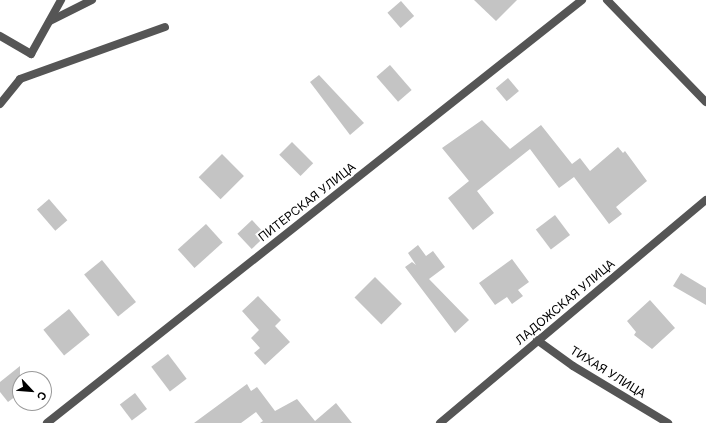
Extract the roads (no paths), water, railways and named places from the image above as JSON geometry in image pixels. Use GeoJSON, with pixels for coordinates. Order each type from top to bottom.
{"type":"FeatureCollection","features":[{"type":"Feature","properties":{"kind":"street"},"geometry":{"type":"LineString","coordinates":[[0,36],[31,54],[61,0]]}},
{"type":"Feature","properties":{"kind":"street"},"geometry":{"type":"LineString","coordinates":[[50,21],[92,0]]}},
{"type":"Feature","properties":{"kind":"street","name":"ПИТЕРСКАЯ УЛИЦА"},"geometry":{"type":"LineString","coordinates":[[47,423],[582,0]]}},
{"type":"Feature","properties":{"kind":"street"},"geometry":{"type":"LineString","coordinates":[[607,0],[706,102]]}},
{"type":"Feature","properties":{"kind":"street"},"geometry":{"type":"LineString","coordinates":[[0,104],[20,79],[165,28]]}},
{"type":"Feature","properties":{"kind":"street","name":"ЛАДОЖСКАЯ УЛИЦА"},"geometry":{"type":"LineString","coordinates":[[440,423],[706,200]]}},
{"type":"Feature","properties":{"kind":"street","name":"ТИХАЯ УЛИЦА"},"geometry":{"type":"LineString","coordinates":[[538,340],[573,366],[668,423]]}}]}
